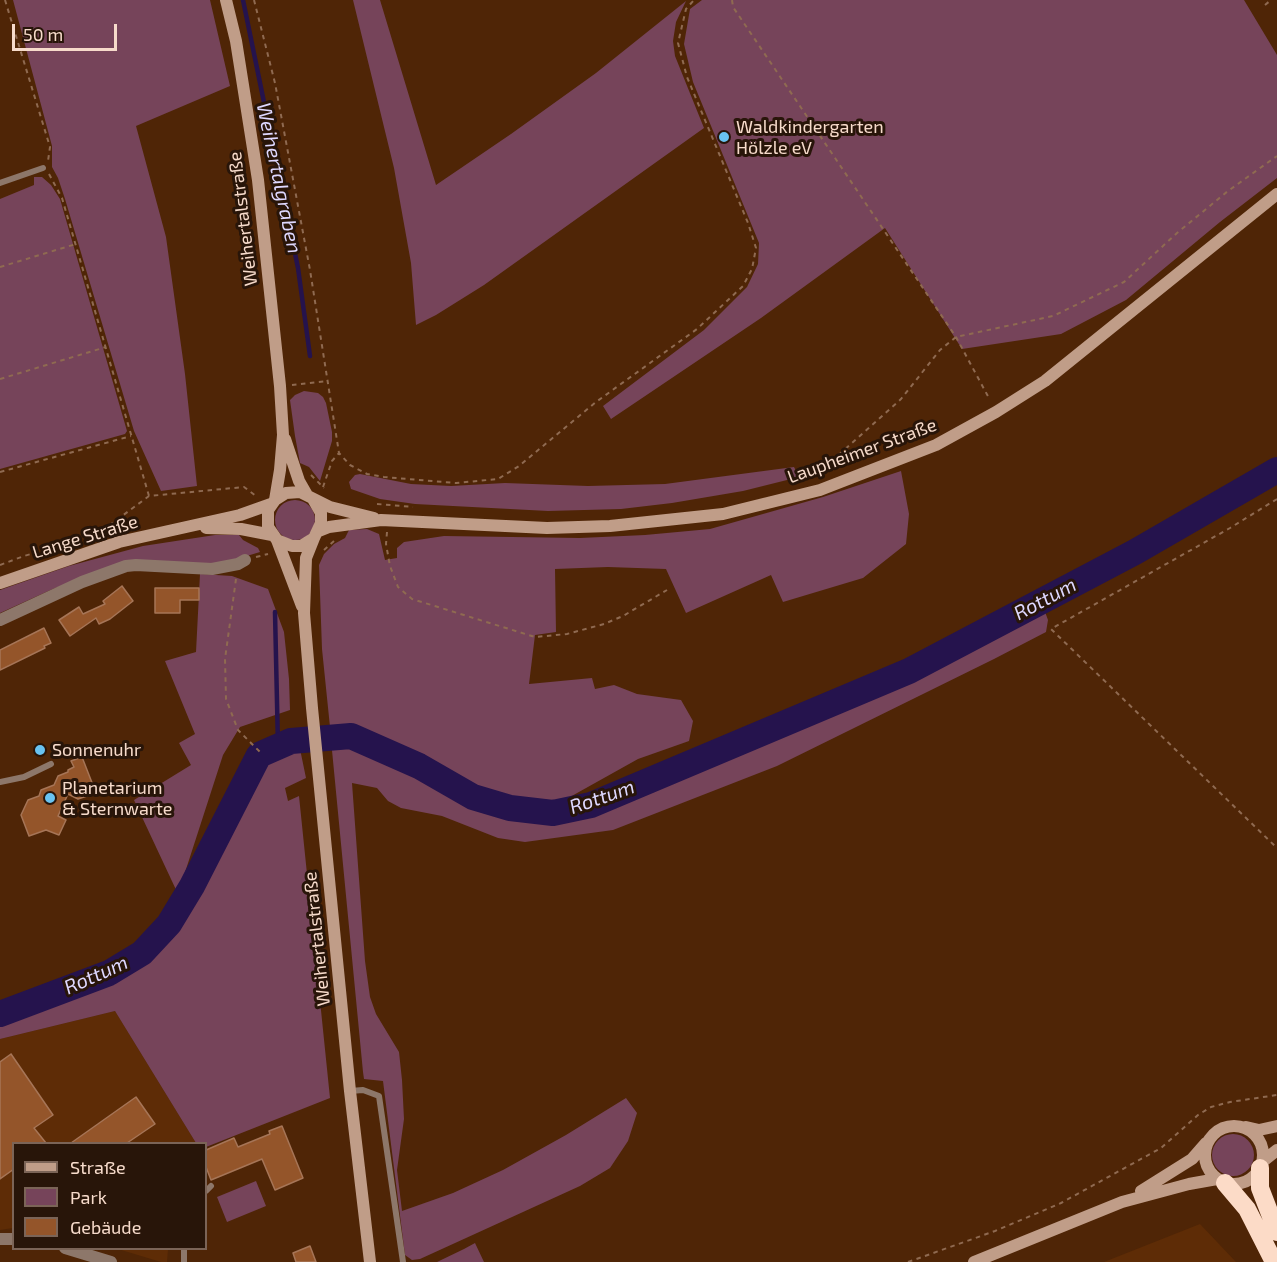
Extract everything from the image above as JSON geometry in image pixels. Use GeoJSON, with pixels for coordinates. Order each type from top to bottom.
{"type":"FeatureCollection","features":[{"type":"Feature","properties":{"kind":"highway"},"geometry":{"type":"LineString","coordinates":[[1261,1165],[1260,1188],[1277,1232]]}},
{"type":"Feature","properties":{"kind":"highway"},"geometry":{"type":"LineString","coordinates":[[1221,1181],[1247,1209],[1274,1262]]}},
{"type":"Feature","properties":{"kind":"street","name":"Weihertalstraße"},"geometry":{"type":"LineString","coordinates":[[226,0],[236,41],[258,180],[280,386],[283,435],[279,477],[273,502]]}},
{"type":"Feature","properties":{"kind":"street","name":"Laupheimer Straße"},"geometry":{"type":"LineString","coordinates":[[316,534],[329,527],[384,520],[557,528],[610,526],[723,514],[820,490],[936,445],[996,412],[1045,381],[1277,194]]}},
{"type":"Feature","properties":{"kind":"street","name":"Weihertalstraße"},"geometry":{"type":"LineString","coordinates":[[283,435],[299,481],[310,497]]}},
{"type":"Feature","properties":{"kind":"street"},"geometry":{"type":"LineString","coordinates":[[293,492],[310,497],[321,513],[316,534],[301,546],[292,546],[274,538],[267,518],[273,502],[286,493],[293,492]]}},
{"type":"Feature","properties":{"kind":"street","name":"Laupheimer Straße"},"geometry":{"type":"LineString","coordinates":[[310,497],[330,507],[384,520]]}},
{"type":"Feature","properties":{"kind":"street","name":"Lange Straße"},"geometry":{"type":"LineString","coordinates":[[0,583],[119,542],[253,512],[273,502]]}},
{"type":"Feature","properties":{"kind":"street","name":"Lange Straße"},"geometry":{"type":"LineString","coordinates":[[181,529],[241,529],[274,538]]}},
{"type":"Feature","properties":{"kind":"street","name":"Weihertalstraße"},"geometry":{"type":"LineString","coordinates":[[316,534],[306,558],[304,613],[350,1091],[370,1262]]}},
{"type":"Feature","properties":{"kind":"street","name":"Weihertalstraße"},"geometry":{"type":"LineString","coordinates":[[274,538],[304,613]]}},
{"type":"Feature","properties":{"kind":"street"},"geometry":{"type":"LineString","coordinates":[[0,620],[82,582],[126,566],[136,564],[212,569],[241,562]]}},
{"type":"Feature","properties":{"kind":"street"},"geometry":{"type":"LineString","coordinates":[[1122,1202],[1192,1159],[1210,1137],[1225,1127],[1259,1130],[1277,1126]]}},
{"type":"Feature","properties":{"kind":"street"},"geometry":{"type":"LineString","coordinates":[[1244,1127],[1252,1131],[1261,1144],[1261,1165]]}},
{"type":"Feature","properties":{"kind":"street"},"geometry":{"type":"LineString","coordinates":[[1210,1137],[1204,1155],[1210,1172],[1221,1181]]}},
{"type":"Feature","properties":{"kind":"street"},"geometry":{"type":"LineString","coordinates":[[974,1262],[1122,1202],[1189,1184],[1221,1181],[1243,1183],[1251,1179],[1261,1165],[1277,1150]]}},
{"type":"Feature","properties":{"kind":"street"},"geometry":{"type":"LineString","coordinates":[[72,1250],[111,1262]]}},
{"type":"Feature","properties":{"kind":"lane"},"geometry":{"type":"LineString","coordinates":[[0,183],[43,168]]}},
{"type":"Feature","properties":{"kind":"lane"},"geometry":{"type":"LineString","coordinates":[[0,782],[24,777],[51,764]]}},
{"type":"Feature","properties":{"kind":"lane"},"geometry":{"type":"LineString","coordinates":[[350,1091],[363,1090],[379,1096],[403,1262]]}},
{"type":"Feature","properties":{"kind":"path"},"geometry":{"type":"LineString","coordinates":[[5,0],[50,147],[50,159],[43,168],[62,198],[149,496]]}},
{"type":"Feature","properties":{"kind":"path"},"geometry":{"type":"LineString","coordinates":[[254,0],[277,94],[310,270],[339,453],[350,465],[367,474],[456,483],[498,479],[519,466],[596,402],[697,329],[742,286],[752,269],[756,248],[748,223],[687,77],[678,43],[686,9],[694,0]]}},
{"type":"Feature","properties":{"kind":"path"},"geometry":{"type":"LineString","coordinates":[[732,0],[733,7],[956,337],[996,412]]}},
{"type":"Feature","properties":{"kind":"path"},"geometry":{"type":"LineString","coordinates":[[1264,5],[1271,0]]}},
{"type":"Feature","properties":{"kind":"path"},"geometry":{"type":"LineString","coordinates":[[802,480],[824,468],[901,399],[940,350],[956,337],[1053,316],[1124,282],[1185,226],[1277,156]]}},
{"type":"Feature","properties":{"kind":"path"},"geometry":{"type":"LineString","coordinates":[[0,267],[76,244]]}},
{"type":"Feature","properties":{"kind":"path"},"geometry":{"type":"LineString","coordinates":[[0,379],[106,347]]}},
{"type":"Feature","properties":{"kind":"path"},"geometry":{"type":"LineString","coordinates":[[280,386],[327,381]]}},
{"type":"Feature","properties":{"kind":"path"},"geometry":{"type":"LineString","coordinates":[[0,472],[131,436]]}},
{"type":"Feature","properties":{"kind":"path"},"geometry":{"type":"LineString","coordinates":[[323,487],[332,461],[339,453]]}},
{"type":"Feature","properties":{"kind":"path"},"geometry":{"type":"LineString","coordinates":[[93,537],[149,496],[244,487],[258,496],[250,501]]}},
{"type":"Feature","properties":{"kind":"path"},"geometry":{"type":"LineString","coordinates":[[1277,499],[1051,629],[1277,848]]}},
{"type":"Feature","properties":{"kind":"path"},"geometry":{"type":"LineString","coordinates":[[369,503],[413,507]]}},
{"type":"Feature","properties":{"kind":"path"},"geometry":{"type":"LineString","coordinates":[[384,520],[390,566],[398,587],[412,599],[536,637],[567,634],[604,624],[623,616],[667,590]]}},
{"type":"Feature","properties":{"kind":"path"},"geometry":{"type":"LineString","coordinates":[[323,552],[332,542],[345,535],[345,524]]}},
{"type":"Feature","properties":{"kind":"path"},"geometry":{"type":"LineString","coordinates":[[241,562],[225,659],[226,699],[238,730],[262,754]]}},
{"type":"Feature","properties":{"kind":"path"},"geometry":{"type":"LineString","coordinates":[[908,1262],[995,1231],[1069,1198],[1161,1148],[1198,1115],[1211,1107],[1277,1095]]}},
{"type":"Feature","properties":{"kind":"shaded area"},"geometry":{"type":"Polygon","coordinates":[[[115,1011],[195,1142],[12,1142],[12,1228],[0,1230],[0,1039],[115,1011]]]}},
{"type":"Feature","properties":{"kind":"shaded area"},"geometry":{"type":"Polygon","coordinates":[[[1200,1224],[1236,1262],[1104,1262],[1200,1224]]]}},
{"type":"Feature","properties":{"kind":"shaded area"},"geometry":{"type":"Polygon","coordinates":[[[121,1250],[168,1250],[167,1262],[121,1250]]]}},
{"type":"Feature","properties":{"kind":"green space"},"geometry":{"type":"Polygon","coordinates":[[[13,0],[210,0],[230,86],[136,126],[166,237],[185,374],[197,486],[161,491],[134,431],[65,199],[52,167],[52,146],[13,0]]]}},
{"type":"Feature","properties":{"kind":"green space"},"geometry":{"type":"Polygon","coordinates":[[[353,0],[380,0],[436,185],[596,73],[686,1],[676,22],[673,41],[675,56],[704,128],[484,285],[416,325],[411,263],[394,168],[353,0]]]}},
{"type":"Feature","properties":{"kind":"green space"},"geometry":{"type":"Polygon","coordinates":[[[702,0],[1244,0],[1277,55],[1277,178],[1126,300],[1061,334],[962,349],[885,228],[761,318],[611,419],[603,406],[704,330],[747,287],[758,264],[759,243],[693,82],[684,44],[690,9],[702,0]]]}},
{"type":"Feature","properties":{"kind":"green space"},"geometry":{"type":"Polygon","coordinates":[[[34,177],[42,177],[51,185],[60,199],[127,431],[125,434],[0,469],[0,199],[34,185],[34,177]]]}},
{"type":"Feature","properties":{"kind":"green space"},"geometry":{"type":"Polygon","coordinates":[[[304,391],[318,393],[323,397],[332,432],[332,441],[320,481],[309,467],[300,463],[295,436],[290,400],[304,391]]]}},
{"type":"Feature","properties":{"kind":"green space"},"geometry":{"type":"Polygon","coordinates":[[[794,467],[799,477],[743,491],[621,509],[548,511],[415,504],[380,499],[351,489],[349,482],[355,475],[360,474],[411,484],[451,486],[505,483],[588,486],[665,484],[794,467]]]}},
{"type":"Feature","properties":{"kind":"green space"},"geometry":{"type":"Polygon","coordinates":[[[901,471],[909,514],[906,544],[863,578],[783,602],[771,575],[686,613],[666,569],[608,567],[555,569],[556,632],[535,635],[529,684],[592,678],[595,689],[614,685],[637,694],[681,700],[693,721],[689,741],[638,759],[561,802],[535,804],[487,795],[376,737],[347,727],[330,727],[322,649],[319,565],[324,554],[334,544],[345,538],[349,530],[367,529],[379,534],[385,560],[397,558],[397,548],[404,542],[444,536],[580,538],[710,529],[823,497],[901,471]]]}},
{"type":"Feature","properties":{"kind":"green space"},"geometry":{"type":"Polygon","coordinates":[[[295,500],[303,501],[309,506],[314,512],[314,528],[309,534],[303,539],[295,540],[287,539],[281,534],[276,528],[275,520],[276,512],[281,506],[287,501],[295,500]]]}},
{"type":"Feature","properties":{"kind":"green space"},"geometry":{"type":"Polygon","coordinates":[[[215,535],[239,535],[243,540],[258,548],[260,552],[217,565],[146,561],[55,588],[0,613],[0,590],[69,566],[143,546],[215,535]]]}},
{"type":"Feature","properties":{"kind":"green space"},"geometry":{"type":"Polygon","coordinates":[[[200,574],[232,576],[268,589],[284,632],[290,710],[240,727],[223,755],[178,894],[134,800],[191,765],[179,743],[195,734],[165,661],[196,652],[200,574]]]}},
{"type":"Feature","properties":{"kind":"green space"},"geometry":{"type":"Polygon","coordinates":[[[1044,609],[1048,620],[1046,632],[994,659],[777,766],[613,830],[525,842],[498,838],[442,816],[401,808],[388,801],[377,788],[352,783],[365,961],[370,997],[376,1014],[399,1052],[404,1119],[397,1170],[402,1211],[453,1193],[503,1170],[626,1098],[637,1113],[628,1141],[610,1168],[580,1186],[420,1259],[412,1260],[405,1255],[383,1081],[364,1079],[331,740],[352,745],[395,767],[516,817],[547,819],[572,816],[659,788],[967,649],[1044,609]]]}},
{"type":"Feature","properties":{"kind":"green space"},"geometry":{"type":"Polygon","coordinates":[[[300,749],[306,778],[285,788],[288,801],[299,796],[330,1098],[207,1147],[207,1142],[195,1142],[115,1011],[0,1039],[0,1020],[94,986],[127,971],[151,959],[173,938],[200,896],[263,765],[273,758],[300,749]]]}},
{"type":"Feature","properties":{"kind":"green space"},"geometry":{"type":"Polygon","coordinates":[[[1233,1134],[1241,1135],[1248,1140],[1253,1147],[1253,1163],[1248,1170],[1241,1175],[1233,1176],[1225,1175],[1218,1170],[1213,1163],[1212,1155],[1213,1147],[1218,1140],[1225,1135],[1233,1134]]]}},
{"type":"Feature","properties":{"kind":"green space"},"geometry":{"type":"Polygon","coordinates":[[[256,1181],[266,1206],[227,1222],[217,1197],[256,1181]]]}},
{"type":"Feature","properties":{"kind":"green space"},"geometry":{"type":"Polygon","coordinates":[[[475,1243],[484,1262],[437,1262],[464,1249],[475,1243]]]}},
{"type":"Feature","properties":{"kind":"building"},"geometry":{"type":"Polygon","coordinates":[[[122,586],[133,601],[110,619],[99,624],[96,618],[70,636],[59,620],[79,607],[83,614],[105,604],[103,601],[122,586]]]}},
{"type":"Feature","properties":{"kind":"building"},"geometry":{"type":"Polygon","coordinates":[[[155,588],[199,588],[199,600],[180,600],[180,613],[155,613],[155,588]]]}},
{"type":"Feature","properties":{"kind":"building"},"geometry":{"type":"Polygon","coordinates":[[[44,628],[51,643],[0,670],[0,650],[44,628]]]}},
{"type":"Feature","properties":{"kind":"building","name":"Planetarium & Sternwarte"},"geometry":{"type":"Polygon","coordinates":[[[82,757],[96,793],[78,799],[68,794],[58,816],[66,820],[59,835],[46,830],[29,836],[21,815],[28,800],[39,796],[41,790],[54,785],[58,776],[74,767],[71,761],[82,757]]]}},
{"type":"Feature","properties":{"kind":"building"},"geometry":{"type":"Polygon","coordinates":[[[11,1054],[53,1115],[34,1128],[45,1142],[12,1142],[12,1170],[0,1179],[0,1062],[11,1054]]]}},
{"type":"Feature","properties":{"kind":"building"},"geometry":{"type":"Polygon","coordinates":[[[136,1097],[155,1124],[128,1142],[72,1142],[136,1097]]]}},
{"type":"Feature","properties":{"kind":"building"},"geometry":{"type":"Polygon","coordinates":[[[282,1126],[303,1178],[275,1190],[262,1159],[211,1180],[207,1170],[207,1150],[234,1138],[238,1147],[270,1134],[269,1131],[282,1126]]]}},
{"type":"Feature","properties":{"kind":"building"},"geometry":{"type":"Polygon","coordinates":[[[310,1246],[316,1262],[296,1262],[293,1253],[310,1246]]]}},
{"type":"Feature","properties":{"kind":"waterway","name":"Weihertalgraben"},"geometry":{"type":"LineString","coordinates":[[243,0],[298,268],[310,356]]}},
{"type":"Feature","properties":{"kind":"waterway","name":"Rottum"},"geometry":{"type":"LineString","coordinates":[[0,1014],[109,973],[142,953],[169,924],[192,886],[259,755],[291,741],[351,736],[419,766],[473,797],[510,808],[553,813],[591,805],[909,671],[1135,552],[1277,470]]}},
{"type":"Feature","properties":{"kind":"waterway","name":"Weihertalgraben"},"geometry":{"type":"LineString","coordinates":[[275,612],[278,747]]}},
{"type":"Feature","properties":{"kind":"place","name":"Waldkindergarten Hölzle eV"},"geometry":{"type":"Point","coordinates":[724,137]}},
{"type":"Feature","properties":{"kind":"place","name":"Sonnenuhr"},"geometry":{"type":"Point","coordinates":[40,750]}},
{"type":"Feature","properties":{"kind":"place","name":"Planetarium & Sternwarte"},"geometry":{"type":"Point","coordinates":[50,798]}}]}
